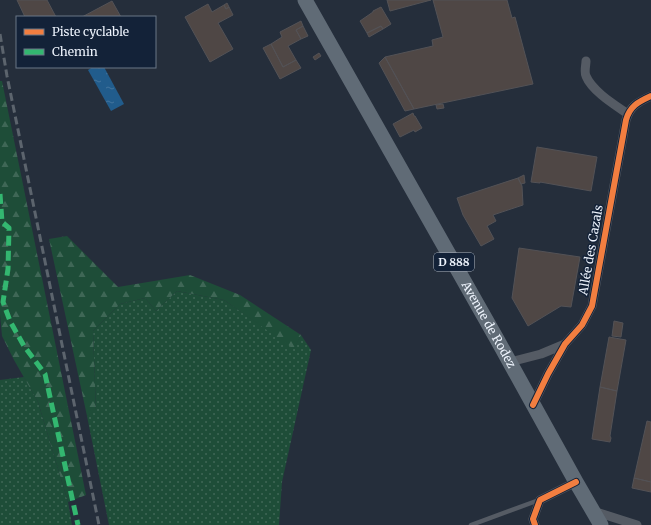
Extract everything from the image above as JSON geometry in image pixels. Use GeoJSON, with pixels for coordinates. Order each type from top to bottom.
{"type":"FeatureCollection","features":[{"type":"Feature","properties":{"kind":"main road","name":"Avenue de Rodez"},"geometry":{"type":"LineString","coordinates":[[305,0],[601,525]]}},
{"type":"Feature","properties":{"kind":"street"},"geometry":{"type":"LineString","coordinates":[[586,61],[586,76],[593,87],[611,103],[628,114],[632,107],[651,96]]}},
{"type":"Feature","properties":{"kind":"street","name":"Allée des Cazals"},"geometry":{"type":"LineString","coordinates":[[534,405],[548,374],[565,344],[582,326],[592,306],[628,114]]}},
{"type":"Feature","properties":{"kind":"street","name":"Allée des Cazals"},"geometry":{"type":"LineString","coordinates":[[510,362],[541,354],[565,344]]}},
{"type":"Feature","properties":{"kind":"street"},"geometry":{"type":"LineString","coordinates":[[535,525],[534,519],[540,500],[576,482]]}},
{"type":"Feature","properties":{"kind":"street"},"geometry":{"type":"LineString","coordinates":[[593,511],[637,525]]}},
{"type":"Feature","properties":{"kind":"lane"},"geometry":{"type":"LineString","coordinates":[[471,525],[540,500]]}},
{"type":"Feature","properties":{"kind":"green space"},"geometry":{"type":"Polygon","coordinates":[[[0,81],[2,81],[86,495],[68,502],[38,402],[2,336],[0,314],[0,81]]]}},
{"type":"Feature","properties":{"kind":"green space"},"geometry":{"type":"Polygon","coordinates":[[[67,236],[118,287],[190,275],[240,295],[301,335],[294,349],[224,300],[177,291],[156,311],[145,298],[120,304],[93,331],[96,411],[87,416],[49,239],[67,236]]]}},
{"type":"Feature","properties":{"kind":"green space"},"geometry":{"type":"Polygon","coordinates":[[[177,291],[224,300],[294,348],[301,335],[311,350],[282,482],[279,525],[109,525],[87,416],[96,410],[93,331],[120,304],[145,298],[156,311],[177,291]]]}},
{"type":"Feature","properties":{"kind":"green space"},"geometry":{"type":"Polygon","coordinates":[[[24,377],[38,402],[68,502],[72,525],[0,525],[0,380],[24,377]]]}},
{"type":"Feature","properties":{"kind":"water"},"geometry":{"type":"Polygon","coordinates":[[[91,68],[105,68],[124,104],[111,111],[88,70],[91,68]]]}},
{"type":"Feature","properties":{"kind":"building"},"geometry":{"type":"Polygon","coordinates":[[[17,0],[47,0],[55,16],[25,16],[17,0]]]}},
{"type":"Feature","properties":{"kind":"building"},"geometry":{"type":"Polygon","coordinates":[[[387,0],[431,0],[390,11],[387,0]]]}},
{"type":"Feature","properties":{"kind":"building"},"geometry":{"type":"Polygon","coordinates":[[[433,0],[507,0],[512,18],[515,17],[533,84],[414,109],[385,57],[433,46],[432,40],[443,37],[433,0]]]}},
{"type":"Feature","properties":{"kind":"building"},"geometry":{"type":"Polygon","coordinates":[[[112,1],[120,16],[84,16],[112,1]]]}},
{"type":"Feature","properties":{"kind":"building"},"geometry":{"type":"Polygon","coordinates":[[[227,3],[229,7],[226,9],[224,5],[227,3]]]}},
{"type":"Feature","properties":{"kind":"building"},"geometry":{"type":"Polygon","coordinates":[[[208,4],[212,12],[224,5],[226,9],[229,7],[233,15],[218,23],[233,49],[210,62],[185,17],[208,4]]]}},
{"type":"Feature","properties":{"kind":"building"},"geometry":{"type":"Polygon","coordinates":[[[381,7],[391,24],[383,29],[381,26],[367,33],[360,21],[381,7]]]}},
{"type":"Feature","properties":{"kind":"building"},"geometry":{"type":"Polygon","coordinates":[[[301,21],[303,26],[296,30],[301,39],[288,46],[296,60],[283,67],[271,44],[282,37],[280,32],[301,21]]]}},
{"type":"Feature","properties":{"kind":"building"},"geometry":{"type":"Polygon","coordinates":[[[303,26],[308,36],[301,39],[296,30],[303,26]]]}},
{"type":"Feature","properties":{"kind":"building"},"geometry":{"type":"Polygon","coordinates":[[[381,26],[383,29],[369,37],[367,33],[381,26]]]}},
{"type":"Feature","properties":{"kind":"building"},"geometry":{"type":"Polygon","coordinates":[[[271,44],[283,67],[296,60],[301,68],[280,79],[263,48],[271,44]]]}},
{"type":"Feature","properties":{"kind":"building"},"geometry":{"type":"Polygon","coordinates":[[[319,53],[321,56],[315,60],[313,57],[319,53]]]}},
{"type":"Feature","properties":{"kind":"building"},"geometry":{"type":"Polygon","coordinates":[[[385,57],[414,109],[405,111],[379,63],[385,57]]]}},
{"type":"Feature","properties":{"kind":"building"},"geometry":{"type":"Polygon","coordinates":[[[443,104],[444,108],[437,109],[436,105],[443,104]]]}},
{"type":"Feature","properties":{"kind":"building"},"geometry":{"type":"Polygon","coordinates":[[[413,113],[422,128],[400,137],[393,124],[413,113]]]}},
{"type":"Feature","properties":{"kind":"building"},"geometry":{"type":"Polygon","coordinates":[[[537,147],[597,157],[591,191],[540,182],[531,182],[537,147]]]}},
{"type":"Feature","properties":{"kind":"building"},"geometry":{"type":"Polygon","coordinates":[[[524,175],[525,183],[521,184],[518,178],[524,175]]]}},
{"type":"Feature","properties":{"kind":"building"},"geometry":{"type":"Polygon","coordinates":[[[518,178],[522,186],[523,205],[493,215],[496,221],[487,226],[494,239],[481,246],[463,215],[457,198],[518,178]]]}},
{"type":"Feature","properties":{"kind":"building"},"geometry":{"type":"Polygon","coordinates":[[[519,248],[580,257],[571,307],[561,306],[528,326],[512,298],[519,248]]]}},
{"type":"Feature","properties":{"kind":"building"},"geometry":{"type":"Polygon","coordinates":[[[614,321],[623,323],[621,337],[612,336],[614,321]]]}},
{"type":"Feature","properties":{"kind":"building"},"geometry":{"type":"Polygon","coordinates":[[[609,337],[626,340],[617,391],[600,387],[609,337]]]}},
{"type":"Feature","properties":{"kind":"building"},"geometry":{"type":"Polygon","coordinates":[[[600,387],[617,391],[610,442],[592,439],[600,387]]]}},
{"type":"Feature","properties":{"kind":"building"},"geometry":{"type":"Polygon","coordinates":[[[647,421],[651,422],[651,482],[634,478],[647,421]]]}},
{"type":"Feature","properties":{"kind":"building"},"geometry":{"type":"Polygon","coordinates":[[[634,478],[651,482],[651,492],[632,488],[634,478]]]}},
{"type":"Feature","properties":{"kind":"railway"},"geometry":{"type":"LineString","coordinates":[[0,34],[7,76],[99,525]]}},
{"type":"Feature","properties":{"kind":"marked path"},"geometry":{"type":"LineString","coordinates":[[0,194],[2,222],[9,228],[8,269],[3,302],[10,321],[24,346],[45,374],[78,525]]}},
{"type":"Feature","properties":{"kind":"cycle path"},"geometry":{"type":"LineString","coordinates":[[533,405],[565,344],[582,325],[592,306],[626,120],[630,111],[635,105],[651,96]]}},
{"type":"Feature","properties":{"kind":"cycle path"},"geometry":{"type":"LineString","coordinates":[[535,525],[533,519],[540,500],[576,482]]}}]}
